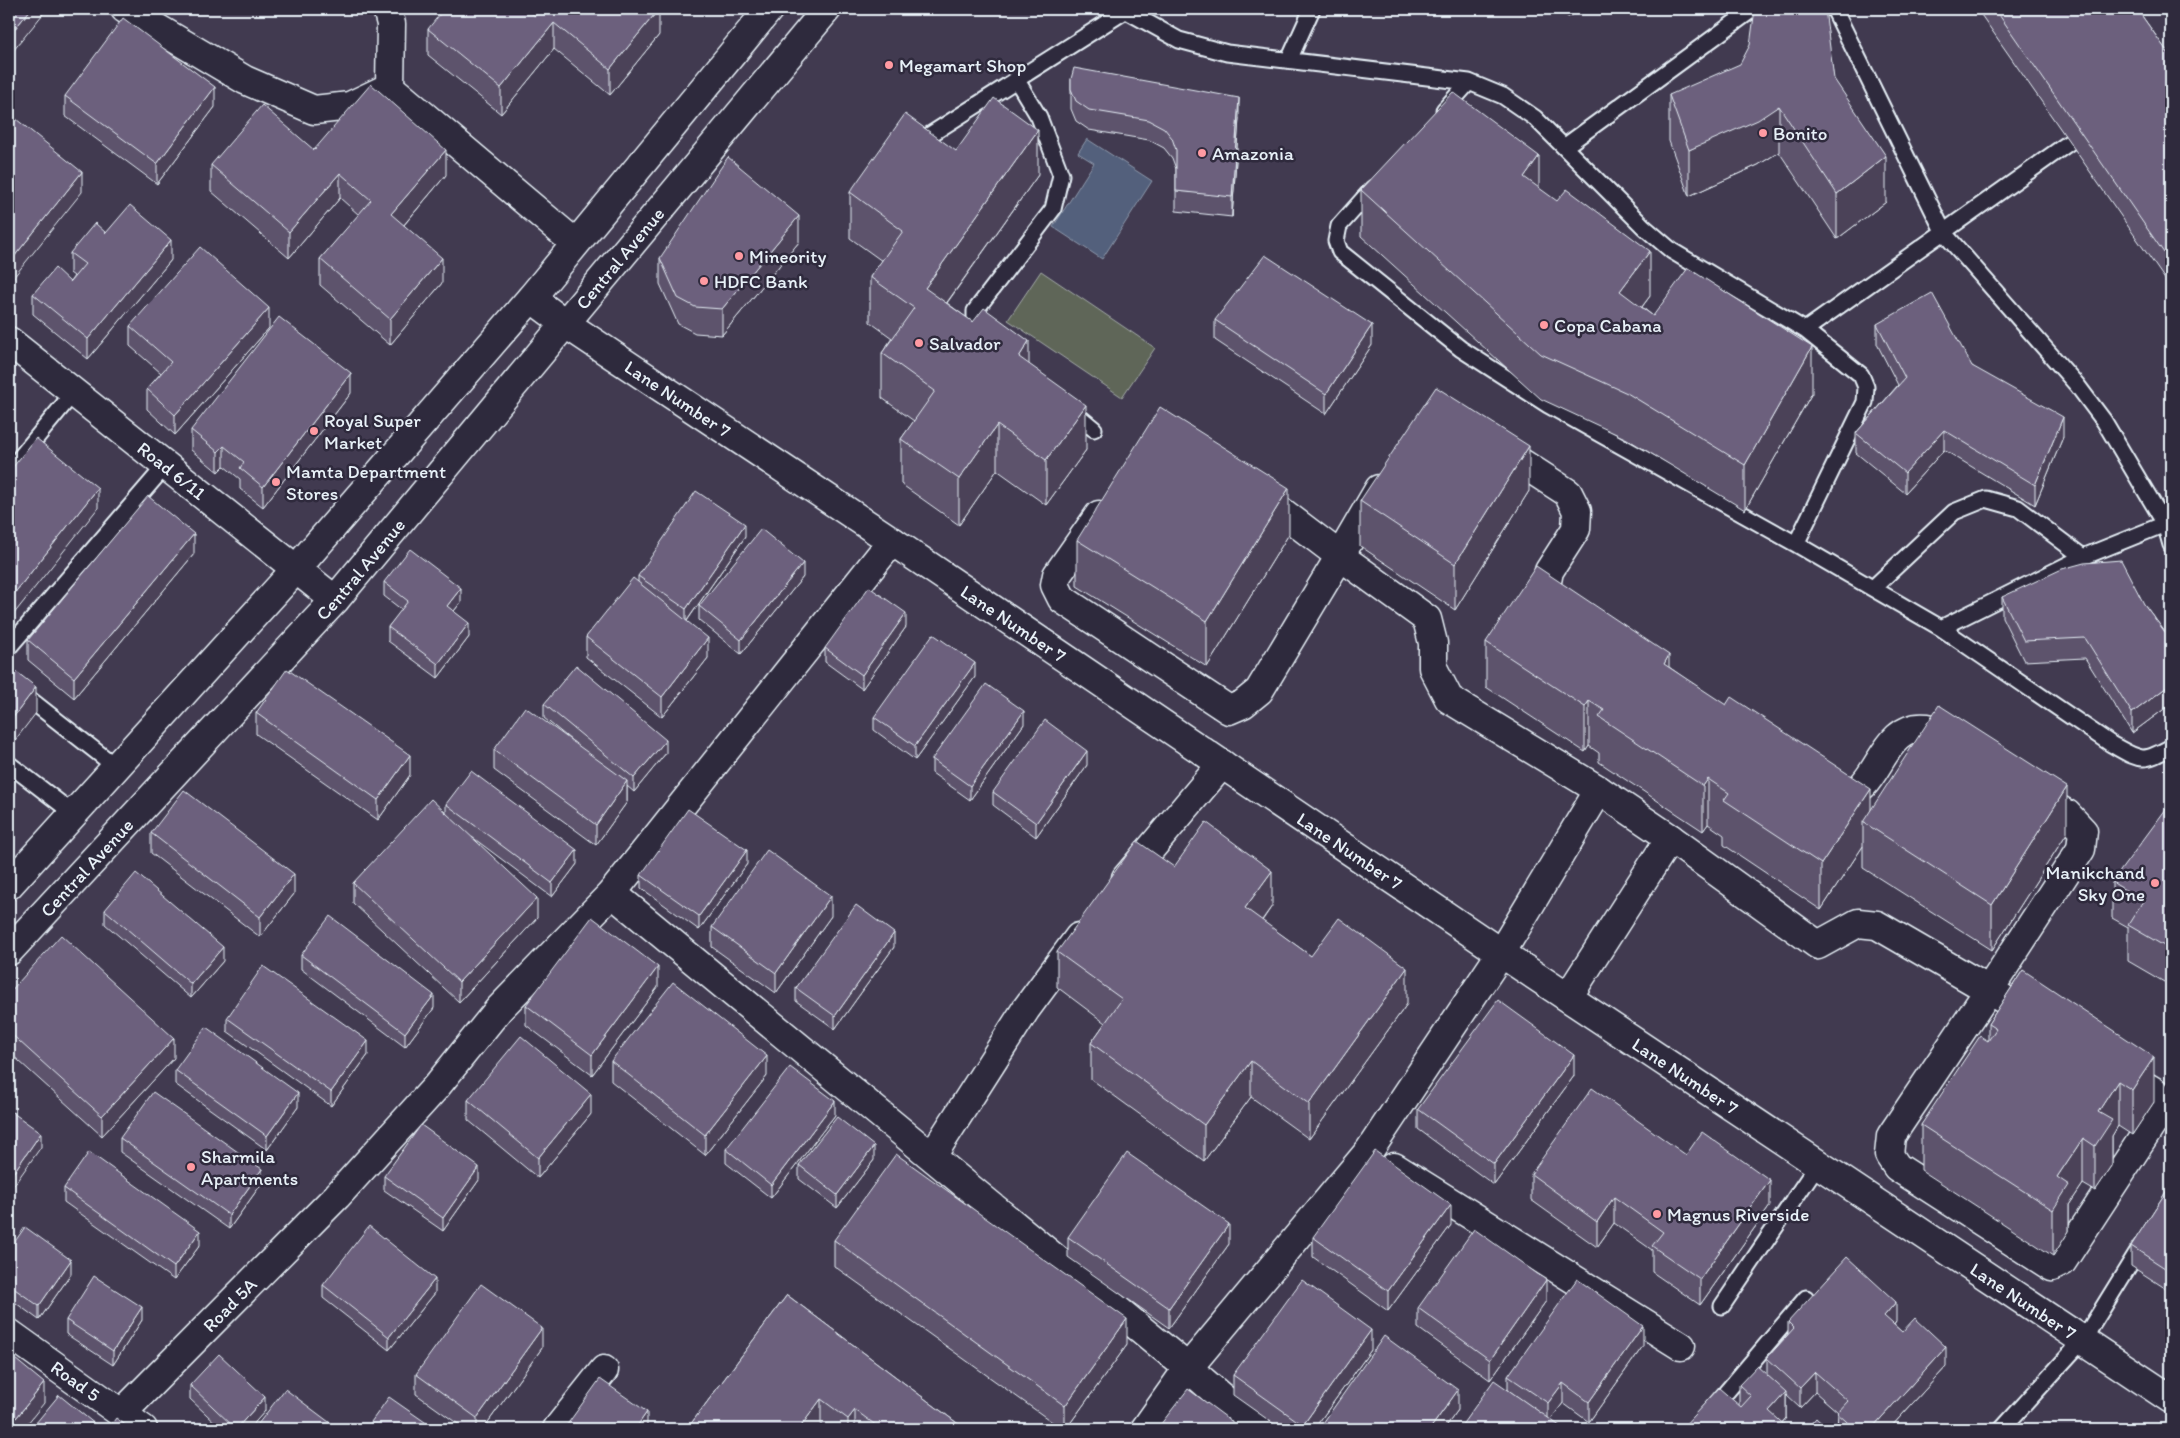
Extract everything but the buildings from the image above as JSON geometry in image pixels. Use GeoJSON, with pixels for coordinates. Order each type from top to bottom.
{"type":"FeatureCollection","features":[{"type":"Feature","properties":{"kind":"street"},"geometry":{"type":"LineString","coordinates":[[126,9],[245,80],[314,110],[350,106],[390,87]]}},
{"type":"Feature","properties":{"kind":"street"},"geometry":{"type":"LineString","coordinates":[[387,9],[391,24],[390,87]]}},
{"type":"Feature","properties":{"kind":"street"},"geometry":{"type":"LineString","coordinates":[[9,885],[296,568],[531,298],[769,9]]}},
{"type":"Feature","properties":{"kind":"street","name":"Central Avenue"},"geometry":{"type":"LineString","coordinates":[[9,951],[117,832],[335,600],[827,9]]}},
{"type":"Feature","properties":{"kind":"street"},"geometry":{"type":"LineString","coordinates":[[390,87],[575,243]]}},
{"type":"Feature","properties":{"kind":"street","name":"Lane Number 7"},"geometry":{"type":"LineString","coordinates":[[531,298],[566,324],[892,541],[1568,998],[2171,1399]]}},
{"type":"Feature","properties":{"kind":"street","name":"Road 6/11"},"geometry":{"type":"LineString","coordinates":[[9,341],[335,600]]}},
{"type":"Feature","properties":{"kind":"street"},"geometry":{"type":"LineString","coordinates":[[1472,432],[1568,493],[1576,511],[1576,528],[1548,571],[1545,592],[1552,606],[1576,624]]}},
{"type":"Feature","properties":{"kind":"street"},"geometry":{"type":"LineString","coordinates":[[1111,498],[1057,575],[1055,585],[1062,599],[1229,710],[1244,704],[1259,691],[1394,464]]}},
{"type":"Feature","properties":{"kind":"street"},"geometry":{"type":"LineString","coordinates":[[1237,479],[1428,619],[1433,644],[1433,668],[1450,700],[1599,790],[1670,838],[1818,945],[1858,923],[1878,925],[2056,1031]]}},
{"type":"Feature","properties":{"kind":"street","name":"Road 5A"},"geometry":{"type":"LineString","coordinates":[[121,1414],[337,1196],[436,1087],[499,1009],[612,893],[892,541]]}},
{"type":"Feature","properties":{"kind":"street"},"geometry":{"type":"LineString","coordinates":[[1809,778],[1834,794],[1850,795],[1863,785],[1892,742],[1908,730],[1928,728],[1977,758]]}},
{"type":"Feature","properties":{"kind":"street"},"geometry":{"type":"LineString","coordinates":[[1111,896],[1222,764]]}},
{"type":"Feature","properties":{"kind":"street"},"geometry":{"type":"LineString","coordinates":[[2018,784],[2067,814],[2083,830],[2081,849],[1990,990],[1891,1136],[1889,1155],[1897,1166],[2052,1267],[2062,1262],[2160,1112],[2163,1102],[2155,1092],[2097,1057]]}},
{"type":"Feature","properties":{"kind":"street"},"geometry":{"type":"LineString","coordinates":[[1144,1429],[1188,1368],[1369,1151],[1501,953],[1599,790]]}},
{"type":"Feature","properties":{"kind":"street"},"geometry":{"type":"LineString","coordinates":[[1568,998],[1670,838]]}},
{"type":"Feature","properties":{"kind":"street"},"geometry":{"type":"LineString","coordinates":[[612,893],[1188,1368],[1258,1429]]}},
{"type":"Feature","properties":{"kind":"street"},"geometry":{"type":"LineString","coordinates":[[932,1156],[1026,1008],[1093,918]]}},
{"type":"Feature","properties":{"kind":"street"},"geometry":{"type":"LineString","coordinates":[[1369,1151],[1681,1346]]}},
{"type":"Feature","properties":{"kind":"street","name":"Road 5"},"geometry":{"type":"LineString","coordinates":[[9,1333],[143,1429]]}},
{"type":"Feature","properties":{"kind":"street"},"geometry":{"type":"LineString","coordinates":[[557,1429],[604,1370]]}},
{"type":"Feature","properties":{"kind":"lane"},"geometry":{"type":"LineString","coordinates":[[1289,60],[1312,9]]}},
{"type":"Feature","properties":{"kind":"lane"},"geometry":{"type":"LineString","coordinates":[[1564,148],[1753,9]]}},
{"type":"Feature","properties":{"kind":"lane"},"geometry":{"type":"LineString","coordinates":[[1834,9],[1944,233],[2077,385],[2098,414],[2165,524],[2171,545]]}},
{"type":"Feature","properties":{"kind":"lane"},"geometry":{"type":"LineString","coordinates":[[917,143],[1124,10],[1179,40],[1227,52],[1469,82],[1502,96],[1535,118],[1644,227],[1672,251],[1805,330],[1861,375],[1866,387],[1865,402],[1796,544]]}},
{"type":"Feature","properties":{"kind":"lane"},"geometry":{"type":"LineString","coordinates":[[996,348],[981,336],[975,324],[975,311],[1053,209],[1061,175],[1039,117],[1016,79]]}},
{"type":"Feature","properties":{"kind":"lane"},"geometry":{"type":"LineString","coordinates":[[1437,118],[1469,82]]}},
{"type":"Feature","properties":{"kind":"lane"},"geometry":{"type":"LineString","coordinates":[[1805,330],[2098,122]]}},
{"type":"Feature","properties":{"kind":"lane"},"geometry":{"type":"LineString","coordinates":[[1385,175],[1339,226],[1336,241],[1340,252],[1461,349],[1548,406],[1796,544],[1941,628],[2111,744],[2134,757],[2150,759],[2171,748]]}},
{"type":"Feature","properties":{"kind":"lane"},"geometry":{"type":"LineString","coordinates":[[9,470],[74,392]]}},
{"type":"Feature","properties":{"kind":"lane"},"geometry":{"type":"LineString","coordinates":[[1057,398],[1094,429]]}},
{"type":"Feature","properties":{"kind":"lane"},"geometry":{"type":"LineString","coordinates":[[9,647],[166,465]]}},
{"type":"Feature","properties":{"kind":"lane"},"geometry":{"type":"LineString","coordinates":[[1873,588],[1954,512],[1986,499],[2018,508],[2083,557]]}},
{"type":"Feature","properties":{"kind":"lane"},"geometry":{"type":"LineString","coordinates":[[1941,628],[2083,557],[2165,524]]}},
{"type":"Feature","properties":{"kind":"lane"},"geometry":{"type":"LineString","coordinates":[[9,683],[116,767]]}},
{"type":"Feature","properties":{"kind":"lane"},"geometry":{"type":"LineString","coordinates":[[9,764],[74,814]]}},
{"type":"Feature","properties":{"kind":"lane"},"geometry":{"type":"LineString","coordinates":[[1722,1306],[1818,1164]]}},
{"type":"Feature","properties":{"kind":"lane"},"geometry":{"type":"LineString","coordinates":[[2002,1429],[2083,1340],[2151,1230]]}},
{"type":"Feature","properties":{"kind":"lane"},"geometry":{"type":"LineString","coordinates":[[1695,1429],[1806,1298]]}},
{"type":"Feature","properties":{"kind":"green space"},"geometry":{"type":"Polygon","coordinates":[[[1041,271],[1155,348],[1122,397],[1008,320],[1041,271]]]}},
{"type":"Feature","properties":{"kind":"water"},"geometry":{"type":"Polygon","coordinates":[[[1087,139],[1152,181],[1102,259],[1053,227],[1094,163],[1078,153],[1087,139]]]}},
{"type":"Feature","properties":{"kind":"place","name":"Megamart Shop"},"geometry":{"type":"Point","coordinates":[889,65]}},
{"type":"Feature","properties":{"kind":"place","name":"Bonito"},"geometry":{"type":"Point","coordinates":[1763,133]}},
{"type":"Feature","properties":{"kind":"place","name":"Amazonia"},"geometry":{"type":"Point","coordinates":[1202,153]}},
{"type":"Feature","properties":{"kind":"place","name":"Mineority"},"geometry":{"type":"Point","coordinates":[739,256]}},
{"type":"Feature","properties":{"kind":"place","name":"HDFC Bank"},"geometry":{"type":"Point","coordinates":[704,281]}},
{"type":"Feature","properties":{"kind":"place","name":"Copa Cabana"},"geometry":{"type":"Point","coordinates":[1544,325]}},
{"type":"Feature","properties":{"kind":"place","name":"Salvador"},"geometry":{"type":"Point","coordinates":[919,343]}},
{"type":"Feature","properties":{"kind":"place","name":"Royal Super Market"},"geometry":{"type":"Point","coordinates":[314,431]}},
{"type":"Feature","properties":{"kind":"place","name":"Mamta Department Stores"},"geometry":{"type":"Point","coordinates":[276,482]}},
{"type":"Feature","properties":{"kind":"place","name":"Manikchand Sky One"},"geometry":{"type":"Point","coordinates":[2155,883]}},
{"type":"Feature","properties":{"kind":"place","name":"Sharmila Apartments"},"geometry":{"type":"Point","coordinates":[191,1167]}},
{"type":"Feature","properties":{"kind":"place","name":"Magnus Riverside"},"geometry":{"type":"Point","coordinates":[1657,1214]}}]}
